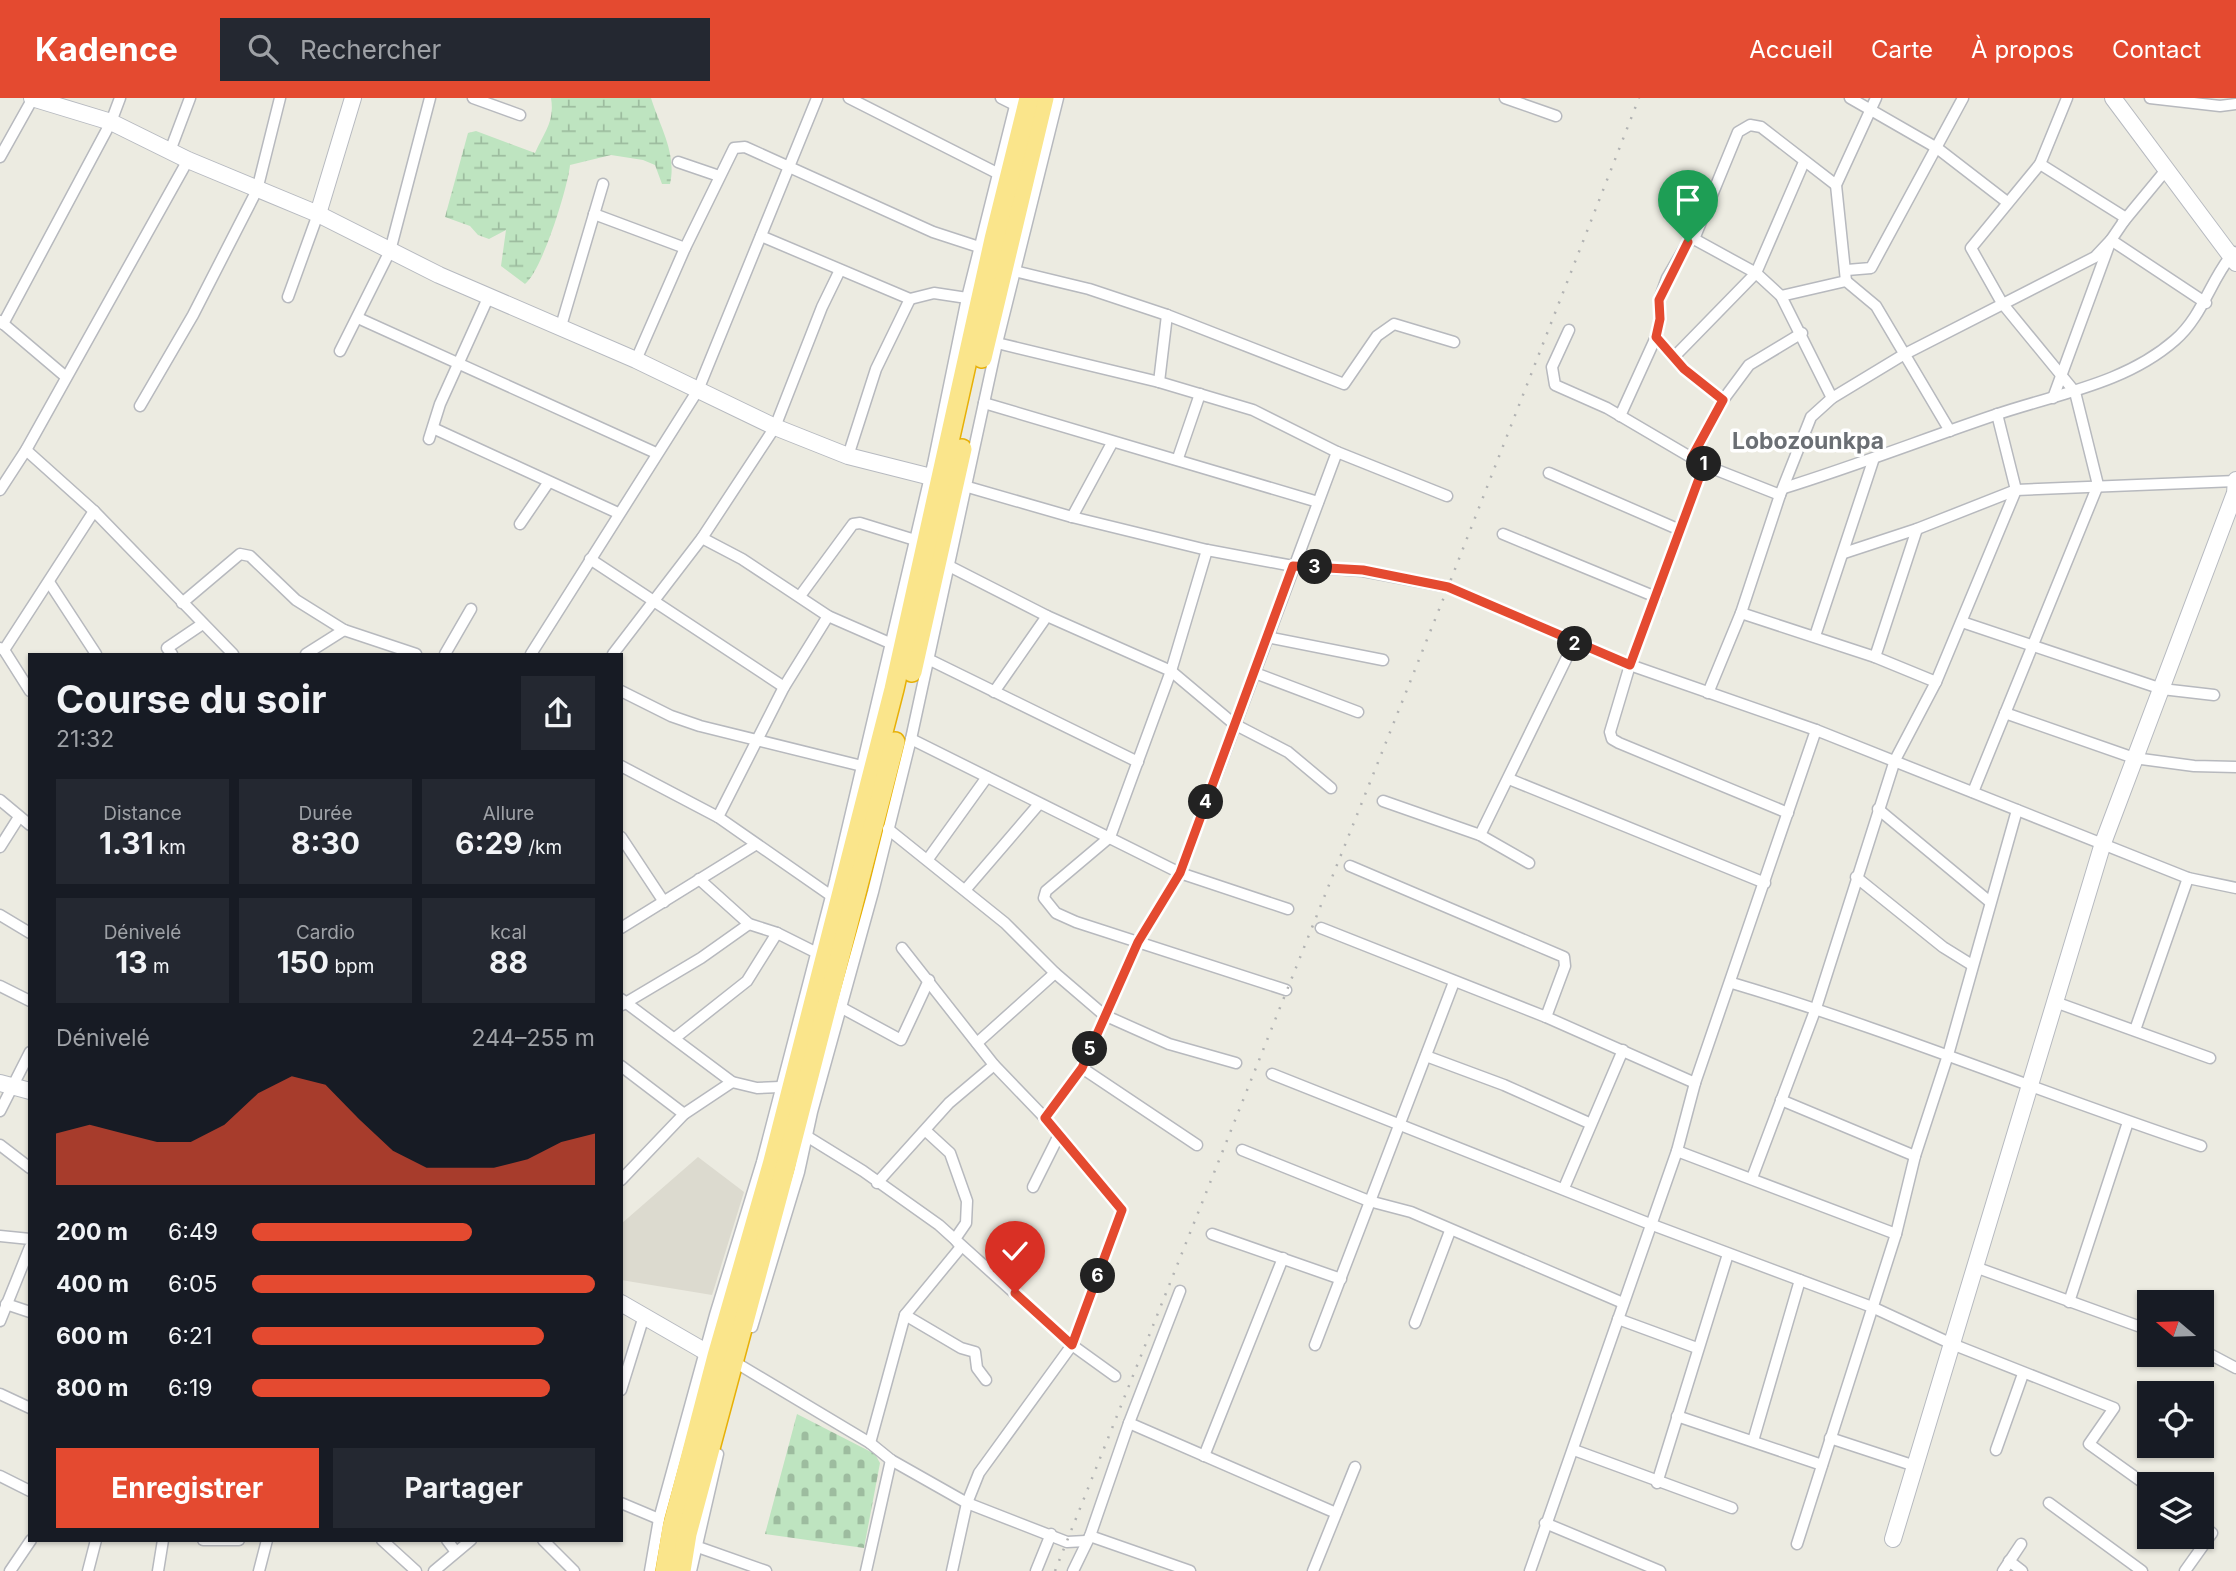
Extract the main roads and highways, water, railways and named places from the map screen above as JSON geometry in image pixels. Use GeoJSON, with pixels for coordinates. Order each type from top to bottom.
{"type":"FeatureCollection","features":[{"type":"Feature","properties":{"kind":"highway"},"geometry":{"type":"LineString","coordinates":[[681,1571],[724,1358],[1044,98]]}},
{"type":"Feature","properties":{"kind":"highway"},"geometry":{"type":"LineString","coordinates":[[948,482],[1021,100]]}},
{"type":"Feature","properties":{"kind":"highway"},"geometry":{"type":"LineString","coordinates":[[665,1571],[672,1528],[724,1358]]}},
{"type":"Feature","properties":{"kind":"railway"},"geometry":{"type":"LineString","coordinates":[[1055,1571],[1448,587],[1639,98]]}},
{"type":"Feature","properties":{"kind":"district","name":"Lobozounkpa"},"geometry":{"type":"Point","coordinates":[1808,441]}}]}
